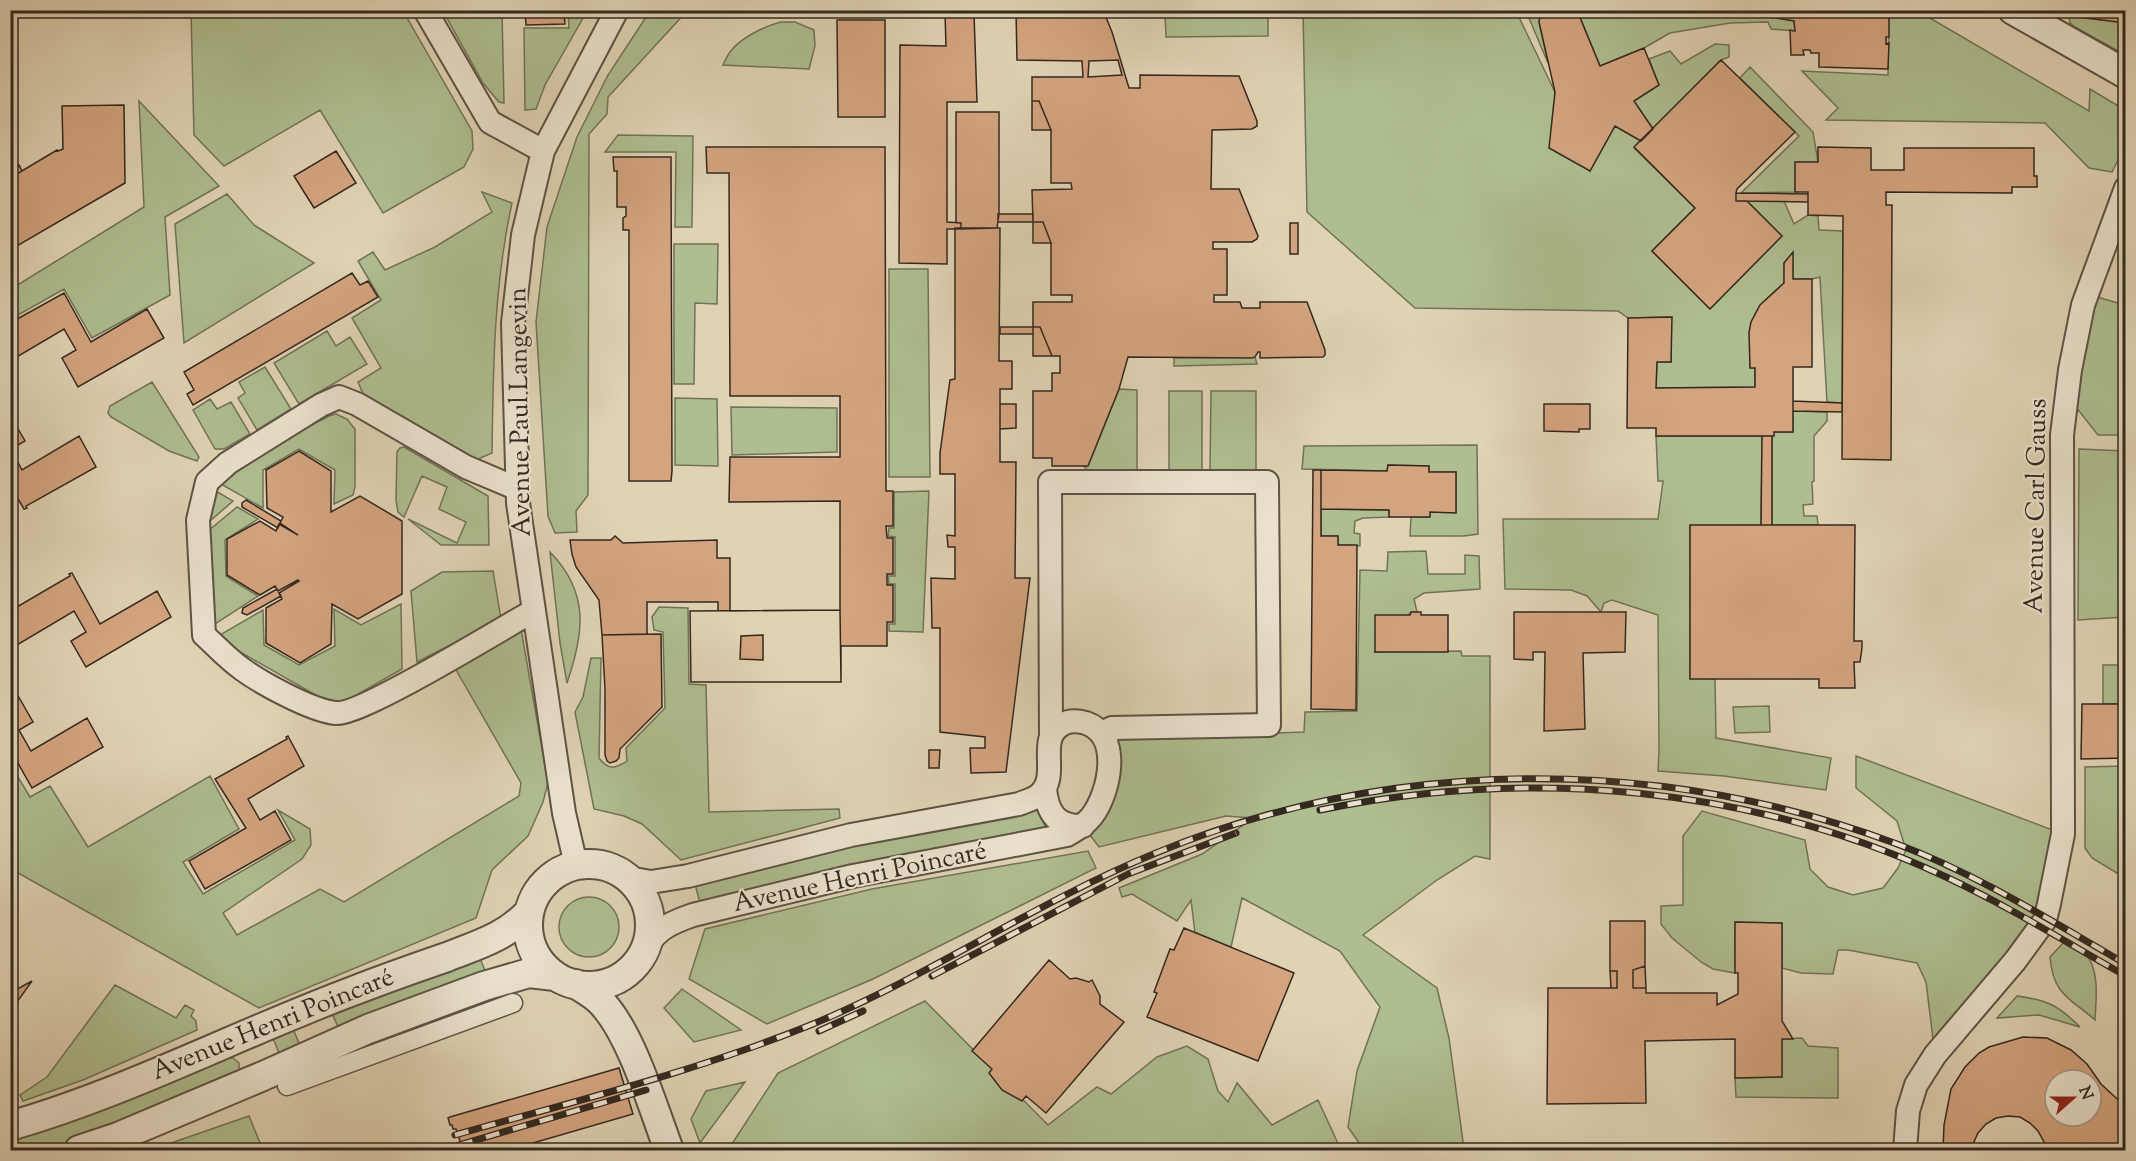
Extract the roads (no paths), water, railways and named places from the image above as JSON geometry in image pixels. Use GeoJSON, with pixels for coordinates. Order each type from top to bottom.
{"type":"FeatureCollection","features":[{"type":"Feature","properties":{"kind":"street"},"geometry":{"type":"LineString","coordinates":[[425,10],[490,122],[543,151]]}},
{"type":"Feature","properties":{"kind":"street","name":"Avenue Paul Langevin"},"geometry":{"type":"LineString","coordinates":[[576,865],[564,813],[519,512],[513,323],[523,236],[543,151],[617,10]]}},
{"type":"Feature","properties":{"kind":"street"},"geometry":{"type":"LineString","coordinates":[[2013,10],[2126,74]]}},
{"type":"Feature","properties":{"kind":"street","name":"Avenue Carl Gauss"},"geometry":{"type":"LineString","coordinates":[[1905,1150],[1908,1111],[1916,1085],[1935,1055],[2015,961],[2045,920],[2063,834],[2062,435],[2070,370],[2083,304],[2126,188]]}},
{"type":"Feature","properties":{"kind":"street"},"geometry":{"type":"LineString","coordinates":[[518,489],[466,467],[357,404],[339,397],[321,405],[228,463],[207,482],[198,520],[204,635],[242,669],[313,707],[338,714],[356,710],[533,611]]}},
{"type":"Feature","properties":{"kind":"street"},"geometry":{"type":"LineString","coordinates":[[1050,482],[1268,482],[1269,725],[1112,728],[1108,730],[1106,740],[1109,758],[1099,806],[1083,826],[1062,823],[1049,807],[1045,788],[1048,776],[1048,746],[1051,737],[1050,482]]}},
{"type":"Feature","properties":{"kind":"street"},"geometry":{"type":"LineString","coordinates":[[1051,737],[1063,724],[1073,721],[1094,727],[1106,740]]}},
{"type":"Feature","properties":{"kind":"street","name":"Avenue Henri Poincaré"},"geometry":{"type":"LineString","coordinates":[[628,878],[651,882],[688,876],[851,835],[1019,804],[1040,795],[1045,788]]}},
{"type":"Feature","properties":{"kind":"street","name":"Avenue Henri Poincaré"},"geometry":{"type":"LineString","coordinates":[[646,947],[651,939],[668,924],[693,915],[854,876],[1053,839],[1067,835],[1083,826]]}},
{"type":"Feature","properties":{"kind":"street"},"geometry":{"type":"LineString","coordinates":[[566,980],[590,986],[618,979],[639,960],[646,947],[650,927],[647,906],[641,893],[628,878],[604,866],[576,865],[557,873],[546,882],[534,899],[529,912],[528,927],[532,948],[544,966],[566,980],[591,993],[610,1012],[631,1051]]}},
{"type":"Feature","properties":{"kind":"street","name":"Avenue Henri Poincaré"},"geometry":{"type":"LineString","coordinates":[[10,1125],[62,1109],[125,1085],[354,990],[489,941],[511,930],[529,912]]}},
{"type":"Feature","properties":{"kind":"street"},"geometry":{"type":"LineString","coordinates":[[630,970],[625,979],[622,997],[624,1023],[631,1051],[669,1150]]}},
{"type":"Feature","properties":{"kind":"street","name":"Avenue Henri Poincaré"},"geometry":{"type":"LineString","coordinates":[[79,1150],[118,1137],[368,1029],[484,986],[529,974],[566,980]]}},
{"type":"Feature","properties":{"kind":"street"},"geometry":{"type":"LineString","coordinates":[[287,1086],[513,1004]]}},
{"type":"Feature","properties":{"kind":"railway"},"geometry":{"type":"LineString","coordinates":[[455,1135],[681,1071],[813,1024],[900,983],[1069,893],[1156,853],[1246,821],[1338,798],[1431,784],[1526,779],[1620,782],[1714,794],[1807,815],[1897,844],[1956,869],[2126,964]]}},
{"type":"Feature","properties":{"kind":"railway"},"geometry":{"type":"LineString","coordinates":[[1320,810],[1399,797],[1479,790],[1559,788],[1639,793],[1718,804],[1796,822],[1872,846],[1946,877],[2014,912],[2126,976]]}},
{"type":"Feature","properties":{"kind":"railway"},"geometry":{"type":"LineString","coordinates":[[932,976],[1128,874],[1236,833]]}},
{"type":"Feature","properties":{"kind":"railway"},"geometry":{"type":"LineString","coordinates":[[819,1031],[863,1011]]}},
{"type":"Feature","properties":{"kind":"railway"},"geometry":{"type":"LineString","coordinates":[[459,1145],[646,1090]]}}]}
